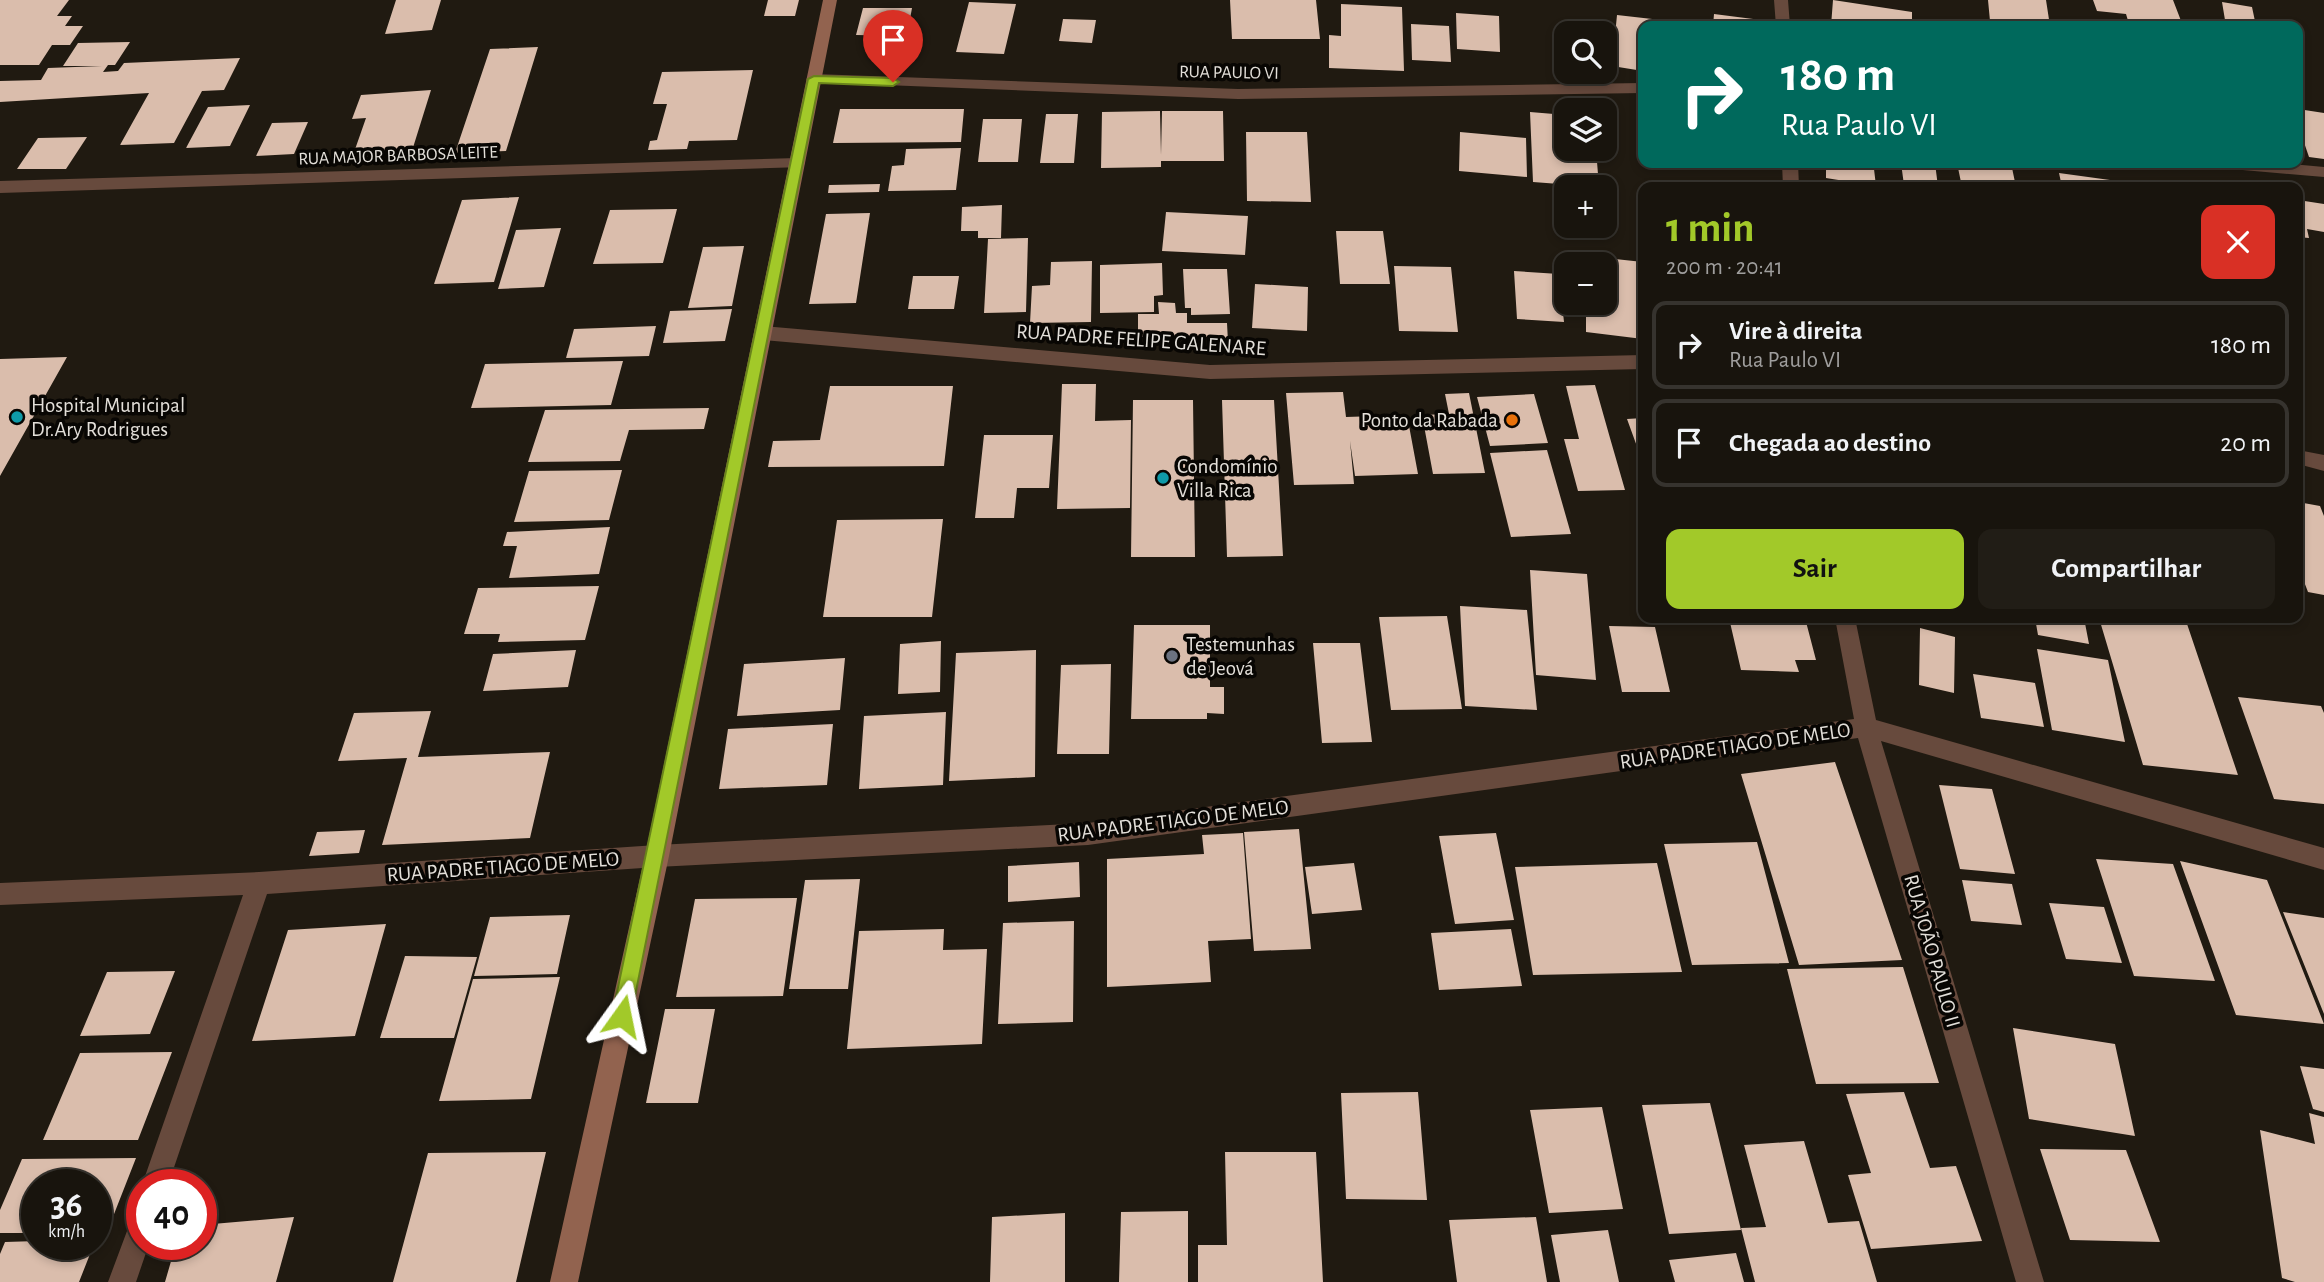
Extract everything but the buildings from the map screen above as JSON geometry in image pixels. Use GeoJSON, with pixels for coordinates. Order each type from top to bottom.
{"type":"FeatureCollection","features":[{"type":"Feature","properties":{"kind":"street"},"geometry":{"type":"LineString","coordinates":[[564,1282],[657,856],[830,0]]}},
{"type":"Feature","properties":{"kind":"street"},"geometry":{"type":"LineString","coordinates":[[1781,0],[1783,21]]}},
{"type":"Feature","properties":{"kind":"street","name":"RUA PAULO VI"},"geometry":{"type":"LineString","coordinates":[[814,79],[1238,94],[1638,88]]}},
{"type":"Feature","properties":{"kind":"street","name":"RUA MAJOR BARBOSA LEITE"},"geometry":{"type":"LineString","coordinates":[[0,187],[797,163]]}},
{"type":"Feature","properties":{"kind":"street"},"geometry":{"type":"LineString","coordinates":[[2278,168],[2324,172]]}},
{"type":"Feature","properties":{"kind":"street","name":"RUA PADRE FELIPE GALENARE"},"geometry":{"type":"LineString","coordinates":[[763,332],[1210,372],[1638,362]]}},
{"type":"Feature","properties":{"kind":"street"},"geometry":{"type":"LineString","coordinates":[[2303,458],[2324,463]]}},
{"type":"Feature","properties":{"kind":"street","name":"RUA JOÃO PAULO II"},"geometry":{"type":"LineString","coordinates":[[1846,623],[1866,727],[2030,1282]]}},
{"type":"Feature","properties":{"kind":"street","name":"RUA PADRE TIAGO DE MELO"},"geometry":{"type":"LineString","coordinates":[[0,894],[259,883],[657,856],[1088,834],[1866,727],[2324,859]]}},
{"type":"Feature","properties":{"kind":"street"},"geometry":{"type":"LineString","coordinates":[[161,1169],[259,883]]}},
{"type":"Feature","properties":{"kind":"street"},"geometry":{"type":"LineString","coordinates":[[122,1282],[130,1260]]}},
{"type":"Feature","properties":{"kind":"place","name":"Hospital Municipal Dr.Ary Rodrigues"},"geometry":{"type":"Point","coordinates":[17,417]}},
{"type":"Feature","properties":{"kind":"place","name":"Ponto da Rabada"},"geometry":{"type":"Point","coordinates":[1512,420]}},
{"type":"Feature","properties":{"kind":"place","name":"Condomínio Villa Rica"},"geometry":{"type":"Point","coordinates":[1163,478]}},
{"type":"Feature","properties":{"kind":"place","name":"Testemunhas de Jeová"},"geometry":{"type":"Point","coordinates":[1172,656]}},
{"type":"Feature","properties":{"kind":"route"},"geometry":{"type":"LineString","coordinates":[[622,1016],[657,856],[814,79],[893,82]]}}]}
